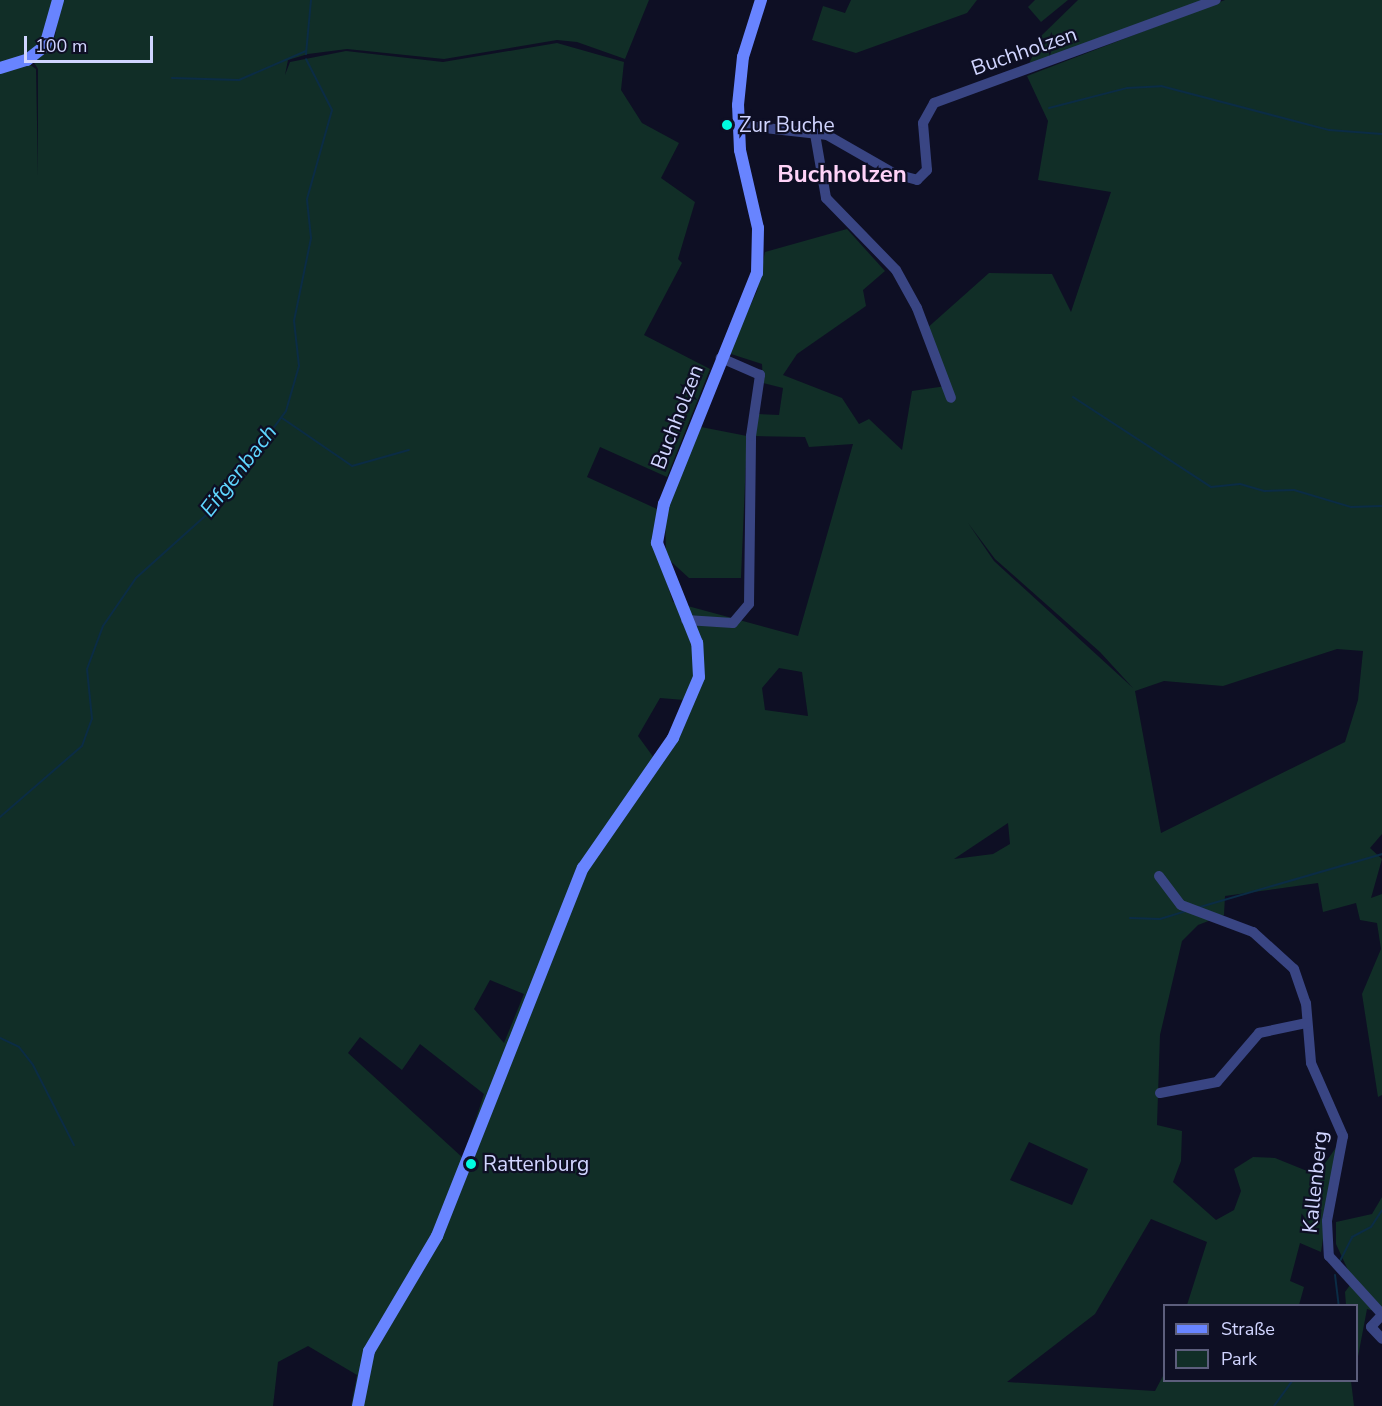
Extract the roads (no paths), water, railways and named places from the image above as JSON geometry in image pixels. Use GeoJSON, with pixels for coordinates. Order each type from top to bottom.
{"type":"FeatureCollection","features":[{"type":"Feature","properties":{"kind":"street"},"geometry":{"type":"LineString","coordinates":[[0,68],[27,60],[45,46],[58,0]]}},
{"type":"Feature","properties":{"kind":"street","name":"Buchholzen"},"geometry":{"type":"LineString","coordinates":[[358,1406],[369,1351],[437,1236],[583,868],[683,720],[700,668],[686,620],[657,543],[660,517],[721,358],[750,295],[759,253],[739,125],[741,67],[761,0]]}},
{"type":"Feature","properties":{"kind":"street","name":"Buchholzen"},"geometry":{"type":"LineString","coordinates":[[739,125],[815,134],[917,180],[927,170],[923,123],[934,103],[1216,0]]}},
{"type":"Feature","properties":{"kind":"street"},"geometry":{"type":"LineString","coordinates":[[815,134],[826,198],[896,270],[917,308],[951,398]]}},
{"type":"Feature","properties":{"kind":"street"},"geometry":{"type":"LineString","coordinates":[[686,620],[734,623],[749,604],[751,436],[760,378],[758,372],[721,358]]}},
{"type":"Feature","properties":{"kind":"street","name":"Kallenberg"},"geometry":{"type":"LineString","coordinates":[[1159,876],[1181,904],[1202,915],[1253,932],[1289,960],[1306,1003],[1311,1063],[1343,1136],[1327,1221],[1329,1256],[1382,1314]]}},
{"type":"Feature","properties":{"kind":"street"},"geometry":{"type":"LineString","coordinates":[[1160,1094],[1217,1082],[1259,1033],[1307,1023]]}},
{"type":"Feature","properties":{"kind":"street"},"geometry":{"type":"LineString","coordinates":[[1382,1314],[1371,1327],[1382,1339]]}},
{"type":"Feature","properties":{"kind":"waterway","name":"Eifgenbach"},"geometry":{"type":"LineString","coordinates":[[306,54],[311,0]]}},
{"type":"Feature","properties":{"kind":"waterway"},"geometry":{"type":"LineString","coordinates":[[172,78],[239,80],[306,51]]}},
{"type":"Feature","properties":{"kind":"waterway","name":"Eifgenbach"},"geometry":{"type":"LineString","coordinates":[[0,817],[82,746],[92,719],[87,669],[103,626],[136,578],[215,507],[286,411],[299,366],[294,321],[311,238],[307,199],[332,110],[306,59]]}},
{"type":"Feature","properties":{"kind":"waterway"},"geometry":{"type":"LineString","coordinates":[[1049,108],[1127,88],[1161,86],[1329,130],[1382,134]]}},
{"type":"Feature","properties":{"kind":"waterway"},"geometry":{"type":"LineString","coordinates":[[1073,397],[1211,487],[1240,484],[1265,491],[1294,490],[1351,507],[1382,506]]}},
{"type":"Feature","properties":{"kind":"waterway"},"geometry":{"type":"LineString","coordinates":[[282,418],[352,466],[409,450]]}},
{"type":"Feature","properties":{"kind":"waterway"},"geometry":{"type":"LineString","coordinates":[[1200,907],[1382,854]]}},
{"type":"Feature","properties":{"kind":"waterway"},"geometry":{"type":"LineString","coordinates":[[1130,918],[1160,919],[1186,911]]}},
{"type":"Feature","properties":{"kind":"waterway","name":"Eifgenbach"},"geometry":{"type":"LineString","coordinates":[[0,1038],[19,1047],[33,1065],[74,1145]]}},
{"type":"Feature","properties":{"kind":"waterway"},"geometry":{"type":"LineString","coordinates":[[1340,1261],[1352,1237],[1371,1227],[1382,1210]]}},
{"type":"Feature","properties":{"kind":"waterway"},"geometry":{"type":"LineString","coordinates":[[1335,1275],[1339,1304]]}},
{"type":"Feature","properties":{"kind":"waterway"},"geometry":{"type":"LineString","coordinates":[[1274,1406],[1292,1382]]}},
{"type":"Feature","properties":{"kind":"place","name":"Zur Buche"},"geometry":{"type":"Point","coordinates":[727,125]}},
{"type":"Feature","properties":{"kind":"place","name":"Rattenburg"},"geometry":{"type":"Point","coordinates":[471,1164]}},
{"type":"Feature","properties":{"kind":"district","name":"Buchholzen"},"geometry":{"type":"Point","coordinates":[842,175]}}]}
